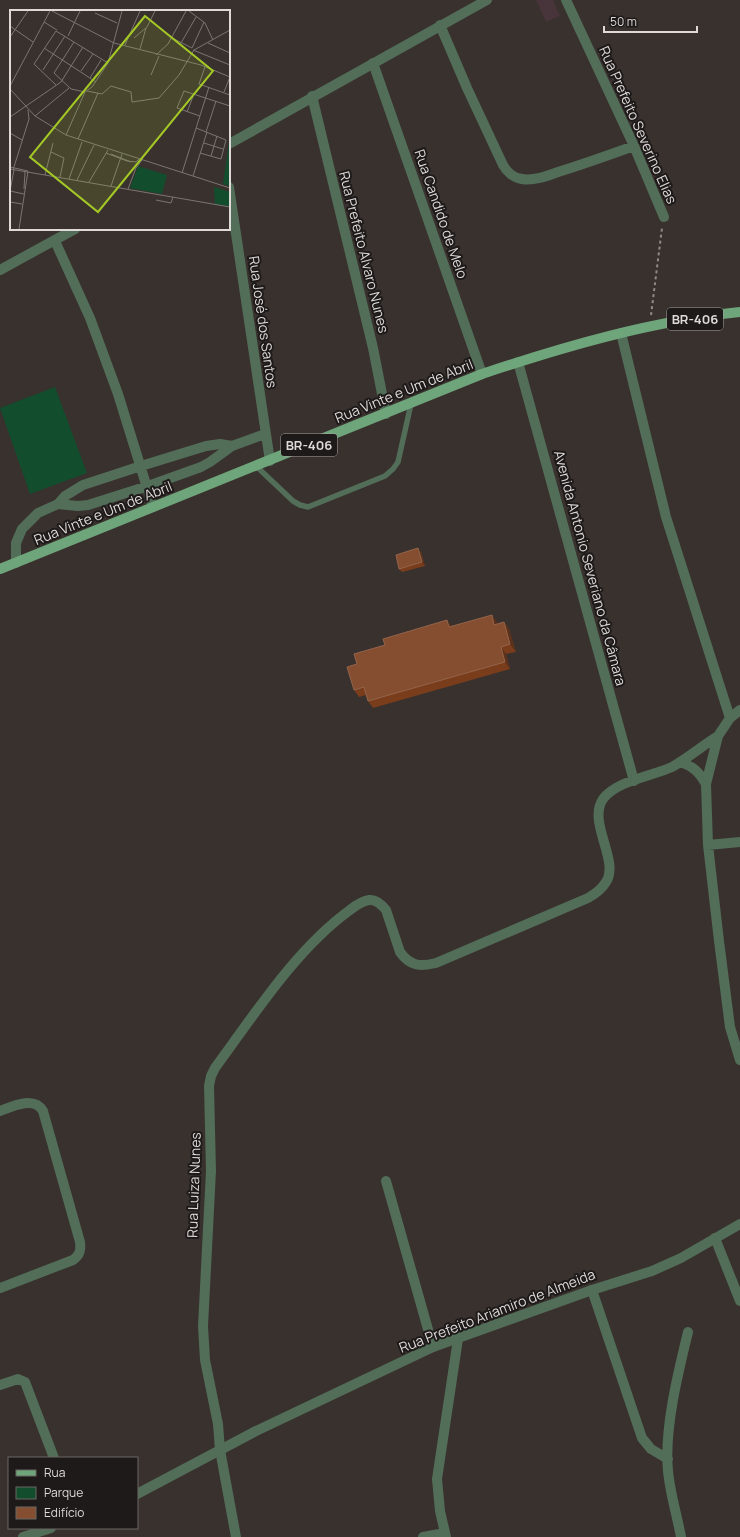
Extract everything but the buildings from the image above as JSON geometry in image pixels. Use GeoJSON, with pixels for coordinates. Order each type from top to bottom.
{"type":"FeatureCollection","features":[{"type":"Feature","properties":{"kind":"main road","name":"Rua Vinte e Um de Abril"},"geometry":{"type":"LineString","coordinates":[[0,569],[482,374],[518,362],[649,326],[740,312]]}},
{"type":"Feature","properties":{"kind":"street"},"geometry":{"type":"LineString","coordinates":[[230,143],[312,96],[487,0]]}},
{"type":"Feature","properties":{"kind":"street","name":"Rua Prefeito Severino Elias"},"geometry":{"type":"LineString","coordinates":[[566,0],[634,146],[664,217]]}},
{"type":"Feature","properties":{"kind":"street"},"geometry":{"type":"LineString","coordinates":[[440,25],[467,88],[503,165],[515,178],[527,180],[538,178],[583,165],[634,146]]}},
{"type":"Feature","properties":{"kind":"street","name":"Rua Candido de Melo"},"geometry":{"type":"LineString","coordinates":[[373,63],[482,374]]}},
{"type":"Feature","properties":{"kind":"street","name":"Rua Prefeito Alvaro Nunes"},"geometry":{"type":"LineString","coordinates":[[312,96],[371,341],[386,414]]}},
{"type":"Feature","properties":{"kind":"street","name":"Rua José dos Santos"},"geometry":{"type":"LineString","coordinates":[[230,194],[270,461]]}},
{"type":"Feature","properties":{"kind":"street"},"geometry":{"type":"LineString","coordinates":[[0,270],[73,230]]}},
{"type":"Feature","properties":{"kind":"street"},"geometry":{"type":"LineString","coordinates":[[55,241],[90,318],[118,394],[148,486],[153,507]]}},
{"type":"Feature","properties":{"kind":"street"},"geometry":{"type":"LineString","coordinates":[[621,333],[666,518],[730,718]]}},
{"type":"Feature","properties":{"kind":"street","name":"Avenida Antonio Severiano da Câmara"},"geometry":{"type":"LineString","coordinates":[[518,362],[634,781]]}},
{"type":"Feature","properties":{"kind":"street"},"geometry":{"type":"LineString","coordinates":[[58,504],[78,506],[88,505],[148,486],[201,467],[232,446],[265,434]]}},
{"type":"Feature","properties":{"kind":"street"},"geometry":{"type":"LineString","coordinates":[[16,563],[16,543],[22,529],[38,513],[58,504],[65,496],[83,485],[206,446],[220,444],[232,446]]}},
{"type":"Feature","properties":{"kind":"street"},"geometry":{"type":"LineString","coordinates":[[740,710],[730,718],[718,736],[706,784],[708,845],[740,1060]]}},
{"type":"Feature","properties":{"kind":"street"},"geometry":{"type":"LineString","coordinates":[[634,781],[654,775],[680,762],[718,736]]}},
{"type":"Feature","properties":{"kind":"street"},"geometry":{"type":"LineString","coordinates":[[680,762],[693,768],[706,784]]}},
{"type":"Feature","properties":{"kind":"street","name":"Rua Luiza Nunes"},"geometry":{"type":"LineString","coordinates":[[236,1537],[220,1450],[218,1424],[205,1360],[203,1326],[211,1171],[209,1082],[215,1068],[298,958],[336,920],[362,902],[374,900],[383,906],[386,910],[400,952],[408,961],[425,966],[443,960],[588,898],[596,893],[607,881],[609,871],[609,862],[599,822],[600,804],[604,797],[617,788],[634,781]]}},
{"type":"Feature","properties":{"kind":"street"},"geometry":{"type":"LineString","coordinates":[[708,845],[740,842]]}},
{"type":"Feature","properties":{"kind":"street"},"geometry":{"type":"LineString","coordinates":[[0,1111],[18,1104],[34,1104],[42,1108],[67,1193],[81,1251],[79,1256],[73,1260],[0,1288]]}},
{"type":"Feature","properties":{"kind":"street"},"geometry":{"type":"LineString","coordinates":[[386,1181],[433,1348]]}},
{"type":"Feature","properties":{"kind":"street","name":"Rua Prefeito Ariamiro de Almeida"},"geometry":{"type":"LineString","coordinates":[[138,1493],[256,1431],[433,1348],[592,1290],[652,1271],[681,1258],[740,1224]]}},
{"type":"Feature","properties":{"kind":"street"},"geometry":{"type":"LineString","coordinates":[[715,1238],[740,1301]]}},
{"type":"Feature","properties":{"kind":"street"},"geometry":{"type":"LineString","coordinates":[[592,1290],[642,1438],[651,1449],[668,1459]]}},
{"type":"Feature","properties":{"kind":"street"},"geometry":{"type":"LineString","coordinates":[[681,1537],[668,1471],[668,1438],[680,1366],[688,1332]]}},
{"type":"Feature","properties":{"kind":"street"},"geometry":{"type":"LineString","coordinates":[[423,1537],[445,1535],[440,1511],[437,1479],[458,1339]]}},
{"type":"Feature","properties":{"kind":"street"},"geometry":{"type":"LineString","coordinates":[[0,1385],[18,1379],[22,1380],[27,1386],[54,1457]]}},
{"type":"Feature","properties":{"kind":"street"},"geometry":{"type":"LineString","coordinates":[[23,1537],[48,1529]]}},
{"type":"Feature","properties":{"kind":"lane"},"geometry":{"type":"LineString","coordinates":[[256,466],[293,501],[308,507],[385,476],[393,469],[398,462],[411,404]]}},
{"type":"Feature","properties":{"kind":"path"},"geometry":{"type":"LineString","coordinates":[[649,326],[664,217]]}},
{"type":"Feature","properties":{"kind":"shaded area"},"geometry":{"type":"Polygon","coordinates":[[[536,0],[553,0],[560,16],[546,22],[536,0]]]}},
{"type":"Feature","properties":{"kind":"green space"},"geometry":{"type":"Polygon","coordinates":[[[55,387],[87,473],[30,494],[0,408],[55,387]]]}}]}
